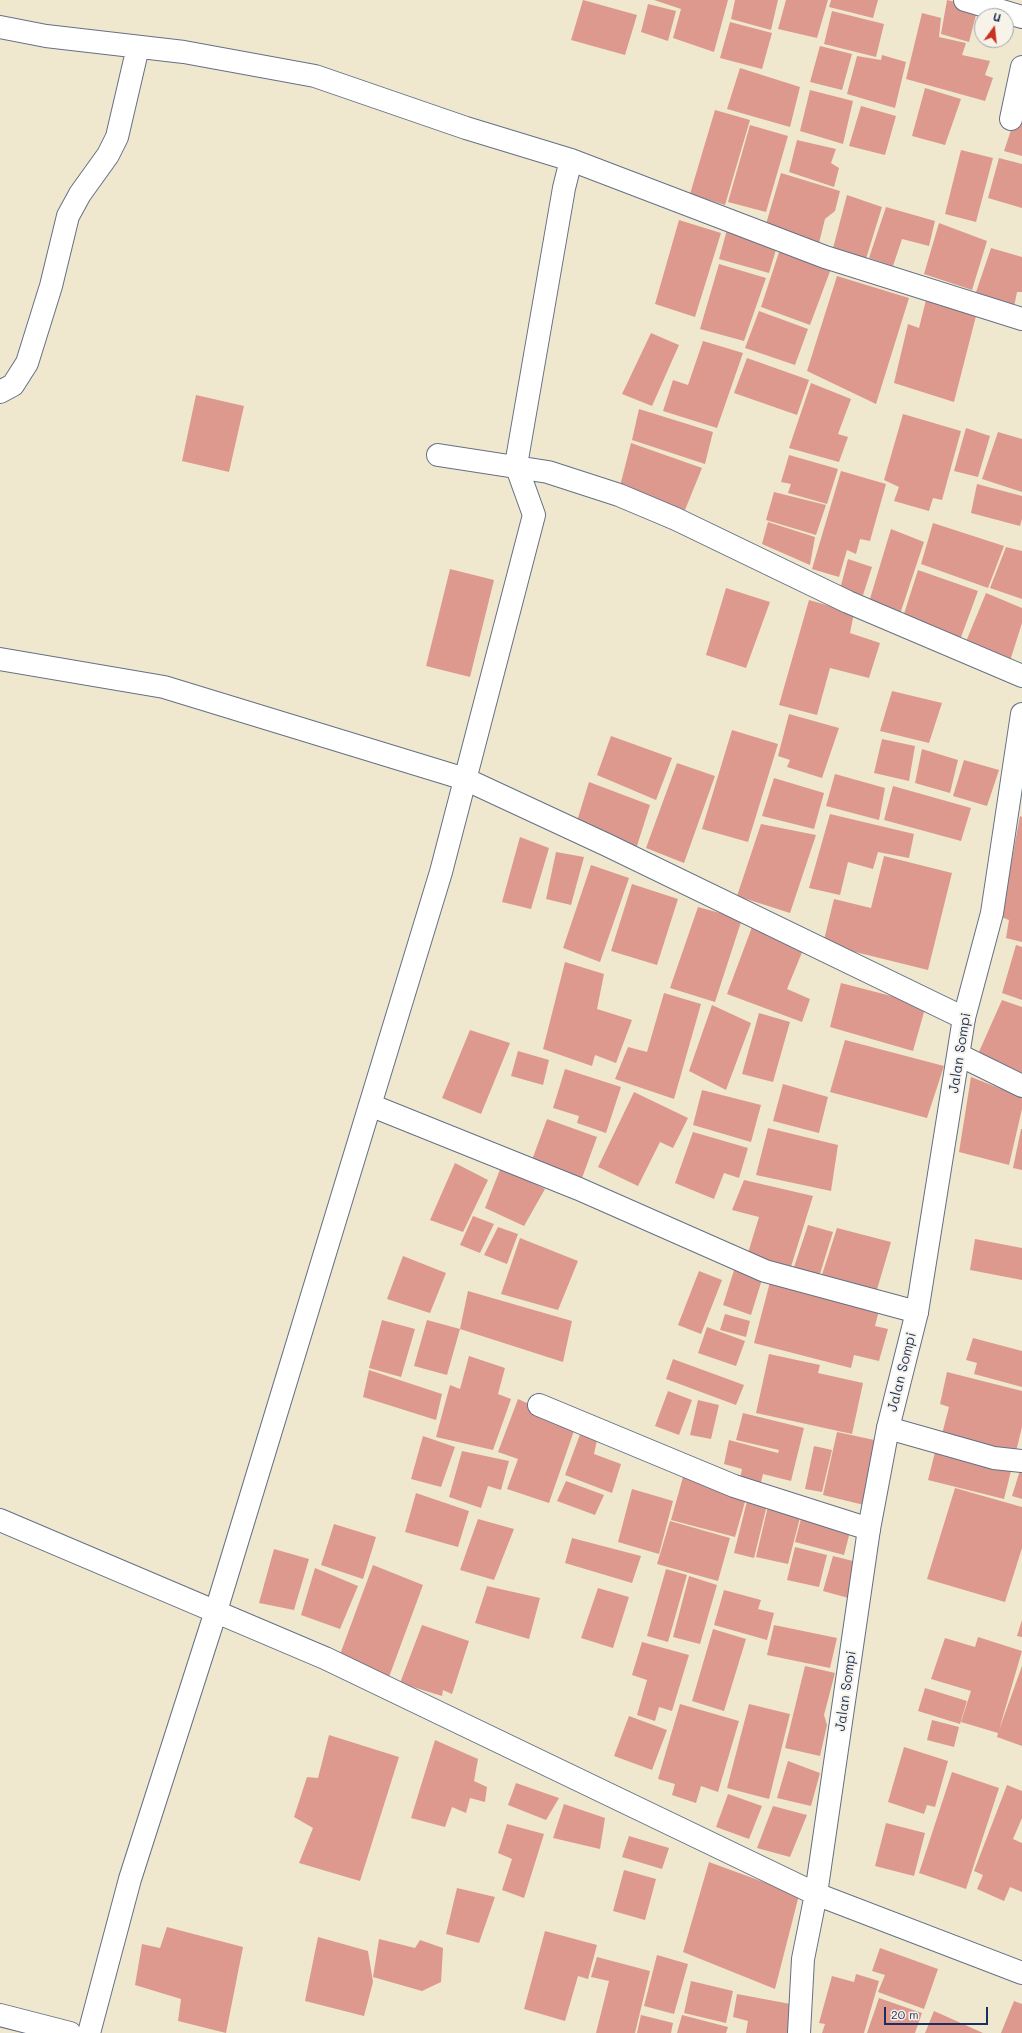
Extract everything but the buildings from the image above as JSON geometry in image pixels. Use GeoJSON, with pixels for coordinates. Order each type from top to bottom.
{"type":"FeatureCollection","features":[{"type":"Feature","properties":{"kind":"street"},"geometry":{"type":"LineString","coordinates":[[964,0],[1022,17]]}},
{"type":"Feature","properties":{"kind":"street"},"geometry":{"type":"LineString","coordinates":[[0,27],[46,36],[184,52],[315,76],[466,128],[571,160],[825,257],[1022,319]]}},
{"type":"Feature","properties":{"kind":"street"},"geometry":{"type":"LineString","coordinates":[[0,392],[13,385],[28,363],[51,286],[68,216],[80,194],[108,155],[117,137],[138,47]]}},
{"type":"Feature","properties":{"kind":"street"},"geometry":{"type":"LineString","coordinates":[[1011,119],[1022,67]]}},
{"type":"Feature","properties":{"kind":"street"},"geometry":{"type":"LineString","coordinates":[[90,2033],[130,1878],[216,1611],[441,872],[534,515],[516,465],[564,188],[571,160]]}},
{"type":"Feature","properties":{"kind":"street"},"geometry":{"type":"LineString","coordinates":[[438,455],[516,465],[548,472],[618,495],[669,516],[848,602],[1022,676]]}},
{"type":"Feature","properties":{"kind":"street"},"geometry":{"type":"LineString","coordinates":[[0,660],[164,687],[466,778],[964,1018]]}},
{"type":"Feature","properties":{"kind":"street","name":"Jalan Sompi"},"geometry":{"type":"LineString","coordinates":[[799,2033],[804,1959],[816,1894],[869,1528],[888,1428],[917,1312],[964,1018],[992,913],[1022,714]]}},
{"type":"Feature","properties":{"kind":"street"},"geometry":{"type":"LineString","coordinates":[[959,1054],[1022,1086]]}},
{"type":"Feature","properties":{"kind":"street"},"geometry":{"type":"LineString","coordinates":[[370,1105],[579,1189],[765,1272],[917,1312]]}},
{"type":"Feature","properties":{"kind":"street"},"geometry":{"type":"LineString","coordinates":[[539,1405],[734,1486],[869,1528]]}},
{"type":"Feature","properties":{"kind":"street"},"geometry":{"type":"LineString","coordinates":[[888,1428],[994,1458],[1022,1461]]}},
{"type":"Feature","properties":{"kind":"street"},"geometry":{"type":"LineString","coordinates":[[0,1520],[325,1658],[816,1894],[1022,1973]]}},
{"type":"Feature","properties":{"kind":"street"},"geometry":{"type":"LineString","coordinates":[[0,2015],[70,2033]]}}]}
